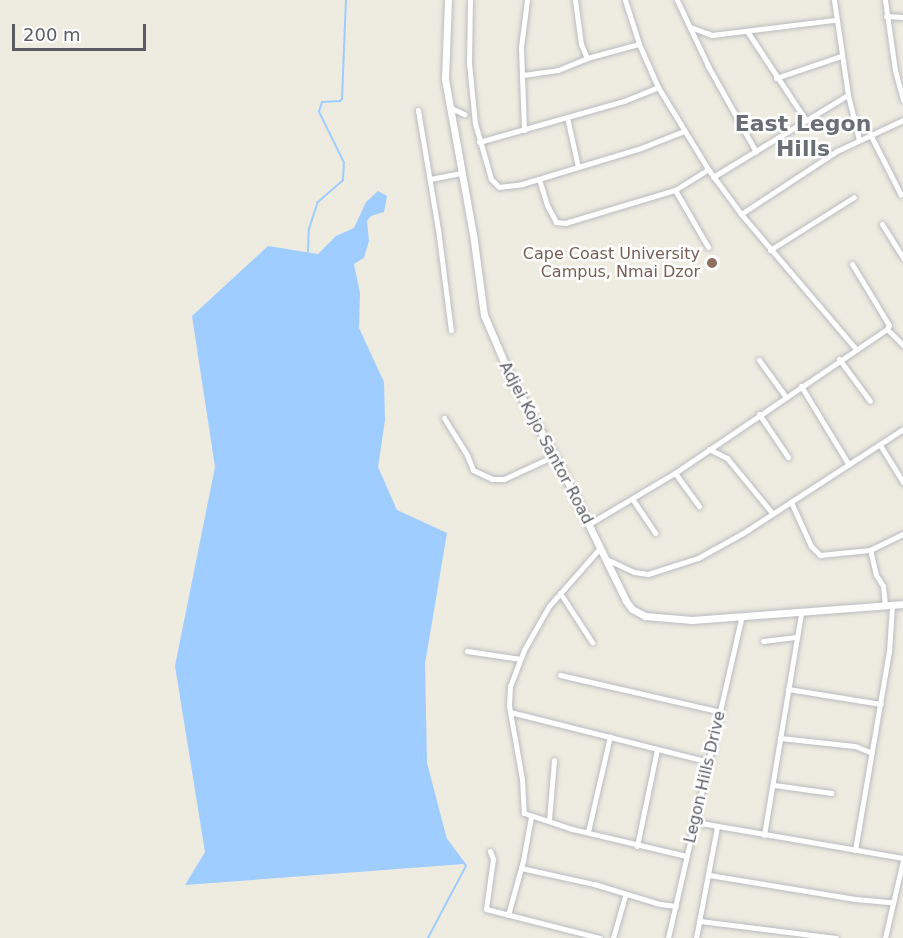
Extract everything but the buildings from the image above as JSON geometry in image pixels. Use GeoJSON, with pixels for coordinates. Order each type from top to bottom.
{"type":"FeatureCollection","features":[{"type":"Feature","properties":{"kind":"street","name":"Adjei Kojo Santor Road"},"geometry":{"type":"LineString","coordinates":[[448,0],[445,80],[484,315],[511,378],[554,456],[632,609],[645,616],[692,620],[903,604]]}},
{"type":"Feature","properties":{"kind":"street"},"geometry":{"type":"LineString","coordinates":[[470,0],[469,63],[479,142],[491,179],[499,187],[539,179],[641,148],[684,131]]}},
{"type":"Feature","properties":{"kind":"street"},"geometry":{"type":"LineString","coordinates":[[524,130],[521,47],[527,0]]}},
{"type":"Feature","properties":{"kind":"street"},"geometry":{"type":"LineString","coordinates":[[575,0],[581,44],[587,58]]}},
{"type":"Feature","properties":{"kind":"street"},"geometry":{"type":"LineString","coordinates":[[625,0],[639,44],[658,87],[713,177],[770,250],[855,348]]}},
{"type":"Feature","properties":{"kind":"street"},"geometry":{"type":"LineString","coordinates":[[677,0],[689,27],[756,152]]}},
{"type":"Feature","properties":{"kind":"street"},"geometry":{"type":"LineString","coordinates":[[834,0],[841,56],[859,140]]}},
{"type":"Feature","properties":{"kind":"street"},"geometry":{"type":"LineString","coordinates":[[885,0],[895,70],[903,100]]}},
{"type":"Feature","properties":{"kind":"street"},"geometry":{"type":"LineString","coordinates":[[886,16],[903,17]]}},
{"type":"Feature","properties":{"kind":"street"},"geometry":{"type":"LineString","coordinates":[[689,27],[712,35],[835,20]]}},
{"type":"Feature","properties":{"kind":"street"},"geometry":{"type":"LineString","coordinates":[[747,30],[776,78],[805,119]]}},
{"type":"Feature","properties":{"kind":"street"},"geometry":{"type":"LineString","coordinates":[[523,75],[558,70],[587,58],[639,44]]}},
{"type":"Feature","properties":{"kind":"street"},"geometry":{"type":"LineString","coordinates":[[776,78],[841,56]]}},
{"type":"Feature","properties":{"kind":"street"},"geometry":{"type":"LineString","coordinates":[[895,70],[903,69]]}},
{"type":"Feature","properties":{"kind":"street"},"geometry":{"type":"LineString","coordinates":[[479,142],[624,101],[658,87]]}},
{"type":"Feature","properties":{"kind":"street"},"geometry":{"type":"LineString","coordinates":[[713,177],[805,119],[848,95]]}},
{"type":"Feature","properties":{"kind":"street"},"geometry":{"type":"LineString","coordinates":[[449,106],[464,114]]}},
{"type":"Feature","properties":{"kind":"street"},"geometry":{"type":"LineString","coordinates":[[418,110],[451,330]]}},
{"type":"Feature","properties":{"kind":"street"},"geometry":{"type":"LineString","coordinates":[[567,117],[578,167]]}},
{"type":"Feature","properties":{"kind":"street"},"geometry":{"type":"LineString","coordinates":[[741,214],[859,140],[903,120]]}},
{"type":"Feature","properties":{"kind":"street"},"geometry":{"type":"LineString","coordinates":[[870,134],[901,195]]}},
{"type":"Feature","properties":{"kind":"street"},"geometry":{"type":"LineString","coordinates":[[539,179],[547,205],[556,222],[565,223],[675,190],[708,169]]}},
{"type":"Feature","properties":{"kind":"street"},"geometry":{"type":"LineString","coordinates":[[430,179],[462,173]]}},
{"type":"Feature","properties":{"kind":"street"},"geometry":{"type":"LineString","coordinates":[[675,190],[708,247]]}},
{"type":"Feature","properties":{"kind":"street"},"geometry":{"type":"LineString","coordinates":[[770,250],[854,197]]}},
{"type":"Feature","properties":{"kind":"street"},"geometry":{"type":"LineString","coordinates":[[882,224],[903,258]]}},
{"type":"Feature","properties":{"kind":"street"},"geometry":{"type":"LineString","coordinates":[[852,264],[889,326],[887,328],[903,345]]}},
{"type":"Feature","properties":{"kind":"street"},"geometry":{"type":"LineString","coordinates":[[589,524],[633,500],[675,473],[887,328]]}},
{"type":"Feature","properties":{"kind":"street"},"geometry":{"type":"LineString","coordinates":[[839,359],[870,401]]}},
{"type":"Feature","properties":{"kind":"street"},"geometry":{"type":"LineString","coordinates":[[759,360],[786,397]]}},
{"type":"Feature","properties":{"kind":"street"},"geometry":{"type":"LineString","coordinates":[[801,386],[849,465]]}},
{"type":"Feature","properties":{"kind":"street"},"geometry":{"type":"LineString","coordinates":[[759,414],[788,457]]}},
{"type":"Feature","properties":{"kind":"street"},"geometry":{"type":"LineString","coordinates":[[444,418],[467,454],[473,470],[492,479],[504,479],[554,456]]}},
{"type":"Feature","properties":{"kind":"street"},"geometry":{"type":"LineString","coordinates":[[606,559],[634,572],[656,573],[714,551],[903,429]]}},
{"type":"Feature","properties":{"kind":"street"},"geometry":{"type":"LineString","coordinates":[[880,445],[903,482]]}},
{"type":"Feature","properties":{"kind":"street"},"geometry":{"type":"LineString","coordinates":[[710,449],[727,458],[772,513]]}},
{"type":"Feature","properties":{"kind":"street"},"geometry":{"type":"LineString","coordinates":[[675,473],[699,506]]}},
{"type":"Feature","properties":{"kind":"street"},"geometry":{"type":"LineString","coordinates":[[633,500],[655,533]]}},
{"type":"Feature","properties":{"kind":"street"},"geometry":{"type":"LineString","coordinates":[[791,502],[811,546],[820,555],[870,550],[903,534]]}},
{"type":"Feature","properties":{"kind":"street"},"geometry":{"type":"LineString","coordinates":[[600,548],[560,593],[520,659],[510,686],[510,712],[522,779],[524,813],[531,817],[549,820],[637,846],[686,856]]}},
{"type":"Feature","properties":{"kind":"street"},"geometry":{"type":"LineString","coordinates":[[855,850],[890,647],[888,605],[883,586],[874,572],[870,550]]}},
{"type":"Feature","properties":{"kind":"street"},"geometry":{"type":"LineString","coordinates":[[560,593],[592,642]]}},
{"type":"Feature","properties":{"kind":"street"},"geometry":{"type":"LineString","coordinates":[[764,835],[801,613]]}},
{"type":"Feature","properties":{"kind":"street","name":"Legon Hills Drive"},"geometry":{"type":"LineString","coordinates":[[668,938],[742,616]]}},
{"type":"Feature","properties":{"kind":"street"},"geometry":{"type":"LineString","coordinates":[[763,641],[797,637]]}},
{"type":"Feature","properties":{"kind":"street"},"geometry":{"type":"LineString","coordinates":[[467,651],[520,659]]}},
{"type":"Feature","properties":{"kind":"street"},"geometry":{"type":"LineString","coordinates":[[560,675],[721,712]]}},
{"type":"Feature","properties":{"kind":"street"},"geometry":{"type":"LineString","coordinates":[[788,689],[880,704]]}},
{"type":"Feature","properties":{"kind":"street"},"geometry":{"type":"LineString","coordinates":[[510,712],[710,762]]}},
{"type":"Feature","properties":{"kind":"street"},"geometry":{"type":"LineString","coordinates":[[588,832],[610,736]]}},
{"type":"Feature","properties":{"kind":"street"},"geometry":{"type":"LineString","coordinates":[[780,738],[855,746],[872,753]]}},
{"type":"Feature","properties":{"kind":"street"},"geometry":{"type":"LineString","coordinates":[[637,846],[657,749]]}},
{"type":"Feature","properties":{"kind":"street"},"geometry":{"type":"LineString","coordinates":[[549,820],[554,760]]}},
{"type":"Feature","properties":{"kind":"street"},"geometry":{"type":"LineString","coordinates":[[774,785],[831,793]]}},
{"type":"Feature","properties":{"kind":"street"},"geometry":{"type":"LineString","coordinates":[[508,915],[521,868],[531,817]]}},
{"type":"Feature","properties":{"kind":"street"},"geometry":{"type":"LineString","coordinates":[[695,822],[903,859],[891,902],[885,938]]}},
{"type":"Feature","properties":{"kind":"street"},"geometry":{"type":"LineString","coordinates":[[696,938],[717,827]]}},
{"type":"Feature","properties":{"kind":"street"},"geometry":{"type":"LineString","coordinates":[[490,851],[493,859],[486,909],[600,938]]}},
{"type":"Feature","properties":{"kind":"street"},"geometry":{"type":"LineString","coordinates":[[521,868],[594,884],[625,896],[676,906]]}},
{"type":"Feature","properties":{"kind":"street"},"geometry":{"type":"LineString","coordinates":[[709,875],[855,899],[891,902]]}},
{"type":"Feature","properties":{"kind":"street"},"geometry":{"type":"LineString","coordinates":[[895,893],[903,895]]}},
{"type":"Feature","properties":{"kind":"street"},"geometry":{"type":"LineString","coordinates":[[613,938],[625,896]]}},
{"type":"Feature","properties":{"kind":"street"},"geometry":{"type":"LineString","coordinates":[[700,921],[836,938]]}},
{"type":"Feature","properties":{"kind":"water"},"geometry":{"type":"Polygon","coordinates":[[[378,191],[387,196],[384,212],[371,216],[367,221],[369,241],[364,258],[354,264],[360,293],[359,328],[384,382],[385,420],[378,467],[397,510],[447,533],[425,664],[427,763],[448,843],[464,864],[185,885],[205,852],[175,666],[215,467],[192,316],[268,246],[318,254],[336,236],[354,228],[366,202],[378,191]]]}},
{"type":"Feature","properties":{"kind":"waterway"},"geometry":{"type":"LineString","coordinates":[[308,252],[309,229],[318,202],[343,180],[344,163],[319,112],[322,102],[342,99],[346,0]]}},
{"type":"Feature","properties":{"kind":"waterway"},"geometry":{"type":"LineString","coordinates":[[428,938],[466,866],[447,841]]}},
{"type":"Feature","properties":{"kind":"place","name":"Cape Coast University Campus, Nmai Dzor"},"geometry":{"type":"Point","coordinates":[712,263]}},
{"type":"Feature","properties":{"kind":"district","name":"East Legon Hills"},"geometry":{"type":"Point","coordinates":[803,136]}}]}
